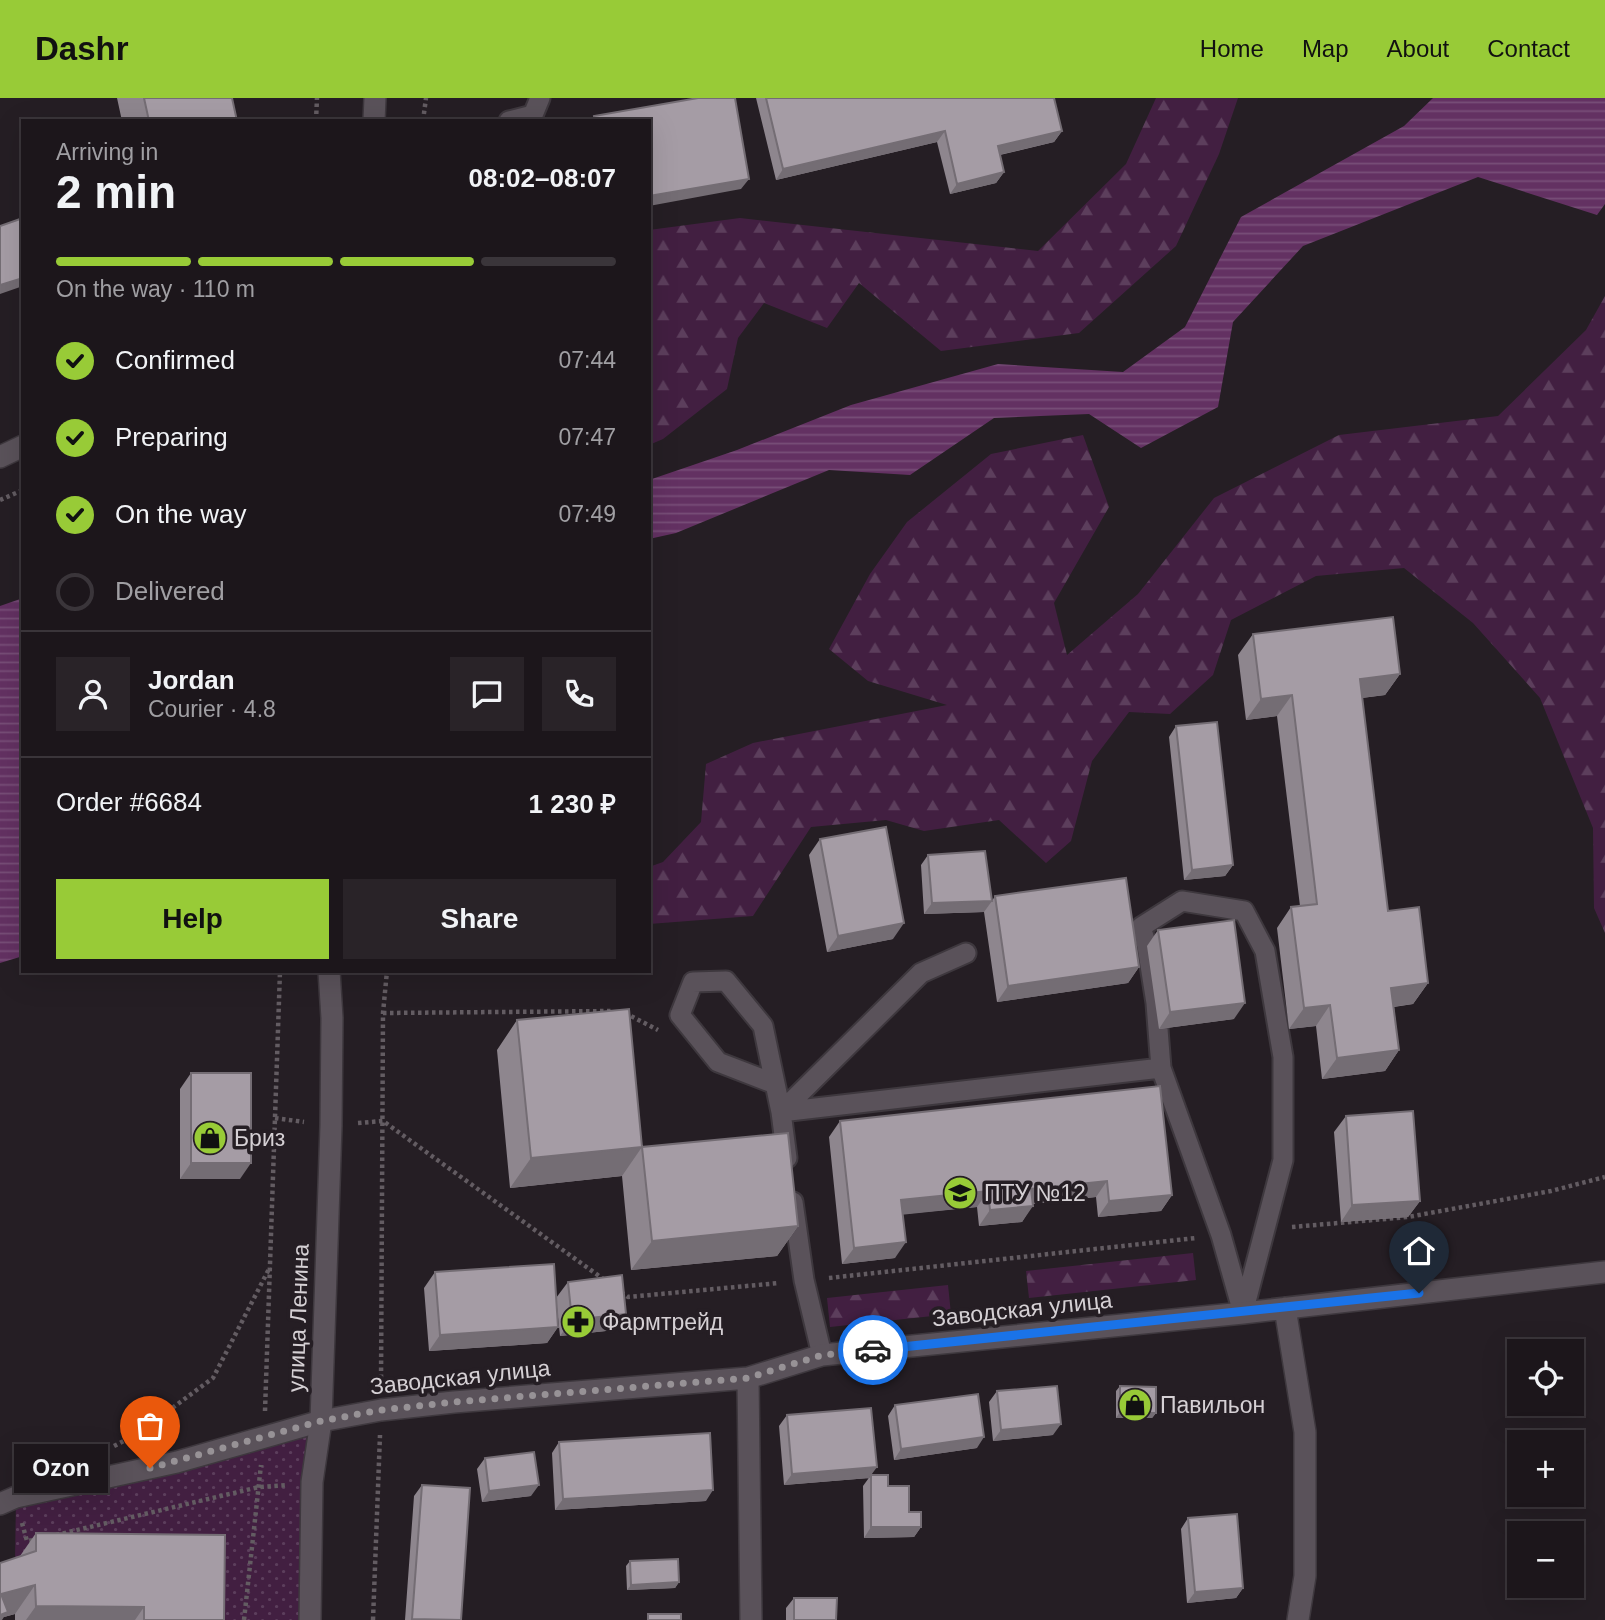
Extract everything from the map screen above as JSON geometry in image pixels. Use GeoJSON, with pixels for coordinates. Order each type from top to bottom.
{"type":"FeatureCollection","features":[{"type":"Feature","properties":{"kind":"street"},"geometry":{"type":"LineString","coordinates":[[374,119],[375,98]]}},
{"type":"Feature","properties":{"kind":"street"},"geometry":{"type":"LineString","coordinates":[[0,457],[21,447]]}},
{"type":"Feature","properties":{"kind":"street","name":"улица Ленина"},"geometry":{"type":"LineString","coordinates":[[310,1620],[312,1482],[321,1421],[331,1126],[332,1018],[329,973]]}},
{"type":"Feature","properties":{"kind":"street","name":"улица Ленина"},"geometry":{"type":"LineString","coordinates":[[332,1018],[343,973]]}},
{"type":"Feature","properties":{"kind":"street","name":"Заводская улица"},"geometry":{"type":"LineString","coordinates":[[8,1500],[177,1462],[321,1421],[381,1410],[748,1378],[822,1355],[1242,1313],[1605,1272]]}},
{"type":"Feature","properties":{"kind":"street"},"geometry":{"type":"LineString","coordinates":[[1285,1308],[1305,1432],[1306,1576],[1298,1620]]}},
{"type":"Feature","properties":{"kind":"street"},"geometry":{"type":"LineString","coordinates":[[748,1378],[751,1620]]}},
{"type":"Feature","properties":{"kind":"lane"},"geometry":{"type":"LineString","coordinates":[[517,119],[533,115],[540,98]]}},
{"type":"Feature","properties":{"kind":"lane"},"geometry":{"type":"LineString","coordinates":[[1182,901],[1244,911],[1265,951],[1283,1057],[1283,1160],[1242,1313],[1221,1235],[1161,1068],[1156,1003],[1147,946],[1141,927],[1182,901]]}},
{"type":"Feature","properties":{"kind":"lane"},"geometry":{"type":"LineString","coordinates":[[781,1112],[920,973],[967,953]]}},
{"type":"Feature","properties":{"kind":"lane"},"geometry":{"type":"LineString","coordinates":[[775,1084],[718,1062],[680,1016],[693,982],[726,981],[763,1026],[781,1112],[804,1280],[822,1355]]}},
{"type":"Feature","properties":{"kind":"lane"},"geometry":{"type":"LineString","coordinates":[[781,1112],[1161,1068]]}},
{"type":"Feature","properties":{"kind":"path"},"geometry":{"type":"LineString","coordinates":[[316,119],[317,98]]}},
{"type":"Feature","properties":{"kind":"path"},"geometry":{"type":"LineString","coordinates":[[423,119],[426,98]]}},
{"type":"Feature","properties":{"kind":"path"},"geometry":{"type":"LineString","coordinates":[[0,500],[21,491]]}},
{"type":"Feature","properties":{"kind":"path"},"geometry":{"type":"LineString","coordinates":[[244,1620],[264,1436],[279,973]]}},
{"type":"Feature","properties":{"kind":"path"},"geometry":{"type":"LineString","coordinates":[[373,1620],[381,1410],[383,1013],[387,973]]}},
{"type":"Feature","properties":{"kind":"path"},"geometry":{"type":"LineString","coordinates":[[383,1013],[622,1011],[658,1031]]}},
{"type":"Feature","properties":{"kind":"path"},"geometry":{"type":"LineString","coordinates":[[383,1121],[628,1297],[1131,1247],[1221,1235]]}},
{"type":"Feature","properties":{"kind":"path"},"geometry":{"type":"LineString","coordinates":[[1264,1230],[1408,1217],[1551,1191],[1605,1177]]}},
{"type":"Feature","properties":{"kind":"path"},"geometry":{"type":"LineString","coordinates":[[113,1447],[137,1434],[213,1378],[270,1267]]}},
{"type":"Feature","properties":{"kind":"path"},"geometry":{"type":"LineString","coordinates":[[54,1535],[259,1488],[312,1482]]}},
{"type":"Feature","properties":{"kind":"path"},"geometry":{"type":"LineString","coordinates":[[8,1500],[27,1541],[41,1538]]}},
{"type":"Feature","properties":{"kind":"green space"},"geometry":{"type":"Polygon","coordinates":[[[1156,98],[1238,98],[1219,154],[1176,246],[1079,333],[941,351],[859,283],[827,328],[764,303],[738,338],[727,389],[663,439],[651,444],[651,230],[740,218],[1038,251],[1126,164],[1156,98]]]}},
{"type":"Feature","properties":{"kind":"green space"},"geometry":{"type":"Polygon","coordinates":[[[1605,296],[1605,933],[1594,908],[1593,828],[1540,698],[1473,623],[1404,568],[1316,576],[1231,620],[1213,675],[1170,714],[1129,712],[1092,761],[1071,841],[1046,863],[999,820],[924,831],[886,820],[811,827],[753,916],[651,924],[651,866],[663,862],[701,822],[706,764],[753,743],[947,705],[868,681],[829,649],[870,574],[907,522],[991,454],[1083,435],[1109,507],[1054,603],[1067,655],[1138,594],[1214,498],[1339,435],[1498,416],[1586,330],[1605,296]]]}},
{"type":"Feature","properties":{"kind":"green space"},"geometry":{"type":"Polygon","coordinates":[[[1193,1253],[1196,1280],[1029,1298],[1026,1271],[1193,1253]]]}},
{"type":"Feature","properties":{"kind":"green space"},"geometry":{"type":"Polygon","coordinates":[[[948,1285],[951,1314],[830,1327],[827,1298],[948,1285]]]}},
{"type":"Feature","properties":{"kind":"green space"},"geometry":{"type":"Polygon","coordinates":[[[321,1421],[310,1620],[204,1620],[15,1563],[16,1497],[321,1421]]]}},
{"type":"Feature","properties":{"kind":"shaded area"},"geometry":{"type":"Polygon","coordinates":[[[1433,98],[1605,98],[1605,204],[1597,215],[1478,177],[1303,246],[1233,322],[1218,407],[1141,448],[1089,414],[994,418],[910,475],[829,470],[676,533],[651,539],[651,479],[737,450],[851,405],[998,364],[1123,372],[1185,327],[1241,217],[1404,126],[1433,98]]]}},
{"type":"Feature","properties":{"kind":"shaded area"},"geometry":{"type":"Polygon","coordinates":[[[21,599],[21,957],[0,963],[0,606],[21,599]]]}},
{"type":"Feature","properties":{"kind":"building"},"geometry":{"type":"Polygon","coordinates":[[[144,98],[232,98],[237,119],[149,119],[144,98]]]}},
{"type":"Feature","properties":{"kind":"building"},"geometry":{"type":"Polygon","coordinates":[[[698,98],[735,98],[749,179],[651,196],[651,119],[595,119],[594,116],[698,98]]]}},
{"type":"Feature","properties":{"kind":"building"},"geometry":{"type":"Polygon","coordinates":[[[766,98],[1054,98],[1062,131],[998,146],[1004,172],[957,184],[945,131],[783,169],[766,98]]]}},
{"type":"Feature","properties":{"kind":"building"},"geometry":{"type":"Polygon","coordinates":[[[21,219],[21,279],[0,285],[0,226],[21,219]]]}},
{"type":"Feature","properties":{"kind":"building"},"geometry":{"type":"Polygon","coordinates":[[[1393,617],[1400,674],[1360,679],[1388,911],[1419,907],[1428,983],[1391,988],[1399,1050],[1337,1058],[1330,1005],[1304,1008],[1291,907],[1317,904],[1292,695],[1261,699],[1253,634],[1393,617]]]}},
{"type":"Feature","properties":{"kind":"building"},"geometry":{"type":"Polygon","coordinates":[[[1217,722],[1233,865],[1192,870],[1176,726],[1217,722]]]}},
{"type":"Feature","properties":{"kind":"building"},"geometry":{"type":"Polygon","coordinates":[[[886,827],[904,923],[838,936],[820,839],[886,827]]]}},
{"type":"Feature","properties":{"kind":"building"},"geometry":{"type":"Polygon","coordinates":[[[985,851],[992,901],[932,903],[928,855],[985,851]]]}},
{"type":"Feature","properties":{"kind":"building"},"geometry":{"type":"Polygon","coordinates":[[[1126,878],[1139,967],[1008,986],[995,896],[1126,878]]]}},
{"type":"Feature","properties":{"kind":"building"},"geometry":{"type":"Polygon","coordinates":[[[1234,920],[1245,1003],[1170,1012],[1158,930],[1234,920]]]}},
{"type":"Feature","properties":{"kind":"building"},"geometry":{"type":"Polygon","coordinates":[[[629,1009],[642,1147],[531,1158],[517,1020],[629,1009]]]}},
{"type":"Feature","properties":{"kind":"building"},"geometry":{"type":"Polygon","coordinates":[[[191,1073],[251,1073],[251,1163],[191,1163],[191,1073]]]}},
{"type":"Feature","properties":{"kind":"building"},"geometry":{"type":"Polygon","coordinates":[[[1160,1086],[1172,1195],[1109,1201],[1107,1181],[1031,1189],[1033,1206],[990,1210],[988,1191],[901,1200],[906,1242],[854,1248],[840,1121],[1160,1086]]]}},
{"type":"Feature","properties":{"kind":"building"},"geometry":{"type":"Polygon","coordinates":[[[1413,1111],[1420,1201],[1352,1205],[1346,1116],[1413,1111]]]}},
{"type":"Feature","properties":{"kind":"building"},"geometry":{"type":"Polygon","coordinates":[[[788,1133],[798,1226],[652,1241],[642,1147],[788,1133]]]}},
{"type":"Feature","properties":{"kind":"building"},"geometry":{"type":"Polygon","coordinates":[[[554,1264],[558,1327],[440,1335],[435,1272],[554,1264]]]}},
{"type":"Feature","properties":{"kind":"building"},"geometry":{"type":"Polygon","coordinates":[[[622,1275],[626,1314],[572,1320],[568,1282],[622,1275]]]}},
{"type":"Feature","properties":{"kind":"building"},"geometry":{"type":"Polygon","coordinates":[[[1057,1386],[1061,1424],[1001,1430],[997,1391],[1057,1386]]]}},
{"type":"Feature","properties":{"kind":"building"},"geometry":{"type":"Polygon","coordinates":[[[1120,1386],[1156,1387],[1156,1413],[1120,1412],[1120,1386]]]}},
{"type":"Feature","properties":{"kind":"building"},"geometry":{"type":"Polygon","coordinates":[[[978,1394],[984,1437],[901,1449],[895,1405],[978,1394]]]}},
{"type":"Feature","properties":{"kind":"building"},"geometry":{"type":"Polygon","coordinates":[[[871,1408],[877,1467],[792,1474],[787,1415],[871,1408]]]}},
{"type":"Feature","properties":{"kind":"building"},"geometry":{"type":"Polygon","coordinates":[[[710,1433],[713,1490],[563,1499],[559,1442],[710,1433]]]}},
{"type":"Feature","properties":{"kind":"building"},"geometry":{"type":"Polygon","coordinates":[[[534,1452],[539,1485],[489,1491],[485,1458],[534,1452]]]}},
{"type":"Feature","properties":{"kind":"building"},"geometry":{"type":"Polygon","coordinates":[[[871,1475],[888,1475],[888,1486],[909,1486],[909,1512],[921,1512],[921,1527],[871,1527],[871,1475]]]}},
{"type":"Feature","properties":{"kind":"building"},"geometry":{"type":"Polygon","coordinates":[[[422,1485],[470,1488],[461,1620],[412,1619],[422,1485]]]}},
{"type":"Feature","properties":{"kind":"building"},"geometry":{"type":"Polygon","coordinates":[[[1237,1514],[1243,1588],[1195,1592],[1188,1518],[1237,1514]]]}},
{"type":"Feature","properties":{"kind":"building"},"geometry":{"type":"Polygon","coordinates":[[[36,1533],[225,1535],[224,1620],[144,1620],[144,1607],[36,1606],[35,1585],[1,1594],[8,1612],[0,1615],[0,1563],[36,1551],[36,1533]]]}},
{"type":"Feature","properties":{"kind":"building"},"geometry":{"type":"Polygon","coordinates":[[[678,1559],[679,1582],[631,1585],[630,1561],[678,1559]]]}},
{"type":"Feature","properties":{"kind":"building"},"geometry":{"type":"Polygon","coordinates":[[[794,1598],[837,1598],[836,1620],[794,1620],[794,1598]]]}},
{"type":"Feature","properties":{"kind":"building"},"geometry":{"type":"Polygon","coordinates":[[[648,1614],[681,1614],[681,1620],[648,1620],[648,1614]]]}},
{"type":"Feature","properties":{"kind":"way so far"},"geometry":{"type":"LineString","coordinates":[[150,1468],[321,1421],[381,1410],[748,1378],[822,1355],[873,1350]]}},
{"type":"Feature","properties":{"kind":"place","name":"Бриз"},"geometry":{"type":"Point","coordinates":[210,1138]}},
{"type":"Feature","properties":{"kind":"place","name":"ПТУ №12"},"geometry":{"type":"Point","coordinates":[960,1193]}},
{"type":"Feature","properties":{"kind":"place","name":"Фармтрейд"},"geometry":{"type":"Point","coordinates":[578,1322]}},
{"type":"Feature","properties":{"kind":"place","name":"Павильон"},"geometry":{"type":"Point","coordinates":[1135,1405]}},
{"type":"Feature","properties":{"kind":"place","name":"Ozon"},"geometry":{"type":"Point","coordinates":[150,1468]}},
{"type":"Feature","properties":{"kind":"route"},"geometry":{"type":"LineString","coordinates":[[873,1350],[1419,1293]]}}]}
